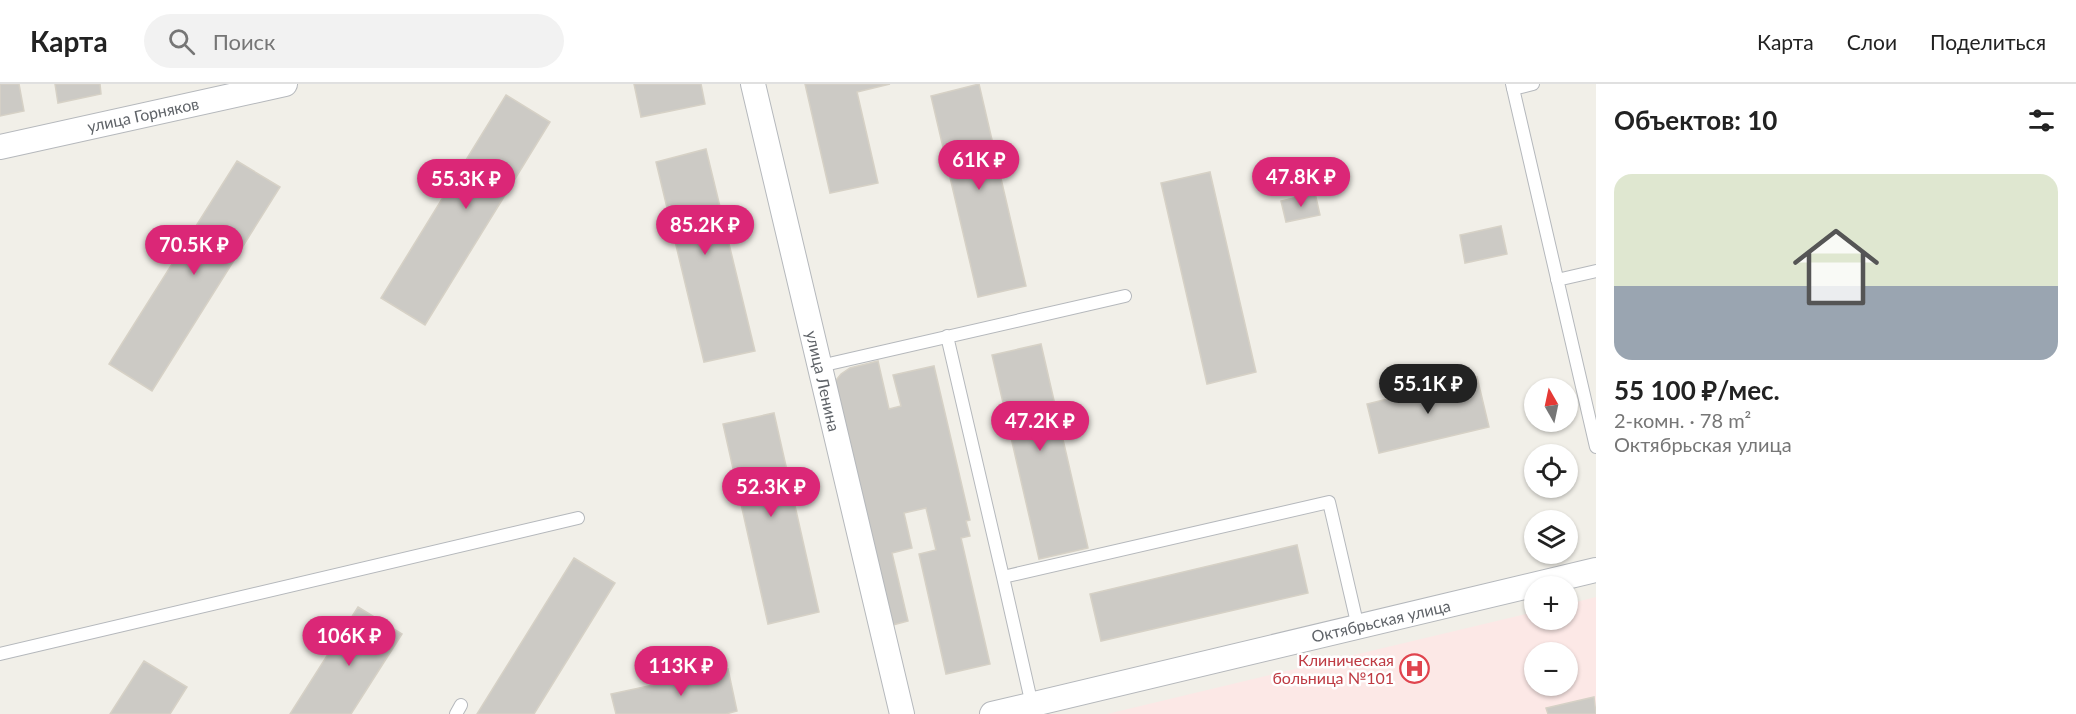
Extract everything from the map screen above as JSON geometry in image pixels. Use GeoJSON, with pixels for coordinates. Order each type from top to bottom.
{"type":"FeatureCollection","features":[{"type":"Feature","properties":{"kind":"street","name":"улица Горняков"},"geometry":{"type":"LineString","coordinates":[[0,147],[285,84]]}},
{"type":"Feature","properties":{"kind":"street","name":"улица Ленина"},"geometry":{"type":"LineString","coordinates":[[753,84],[902,714]]}},
{"type":"Feature","properties":{"kind":"street","name":"Октябрьская улица"},"geometry":{"type":"LineString","coordinates":[[992,714],[1596,570]]}},
{"type":"Feature","properties":{"kind":"lane"},"geometry":{"type":"LineString","coordinates":[[1533,84],[1512,86],[1596,447]]}},
{"type":"Feature","properties":{"kind":"lane"},"geometry":{"type":"LineString","coordinates":[[1557,280],[1596,271]]}},
{"type":"Feature","properties":{"kind":"lane"},"geometry":{"type":"LineString","coordinates":[[820,366],[1125,296]]}},
{"type":"Feature","properties":{"kind":"lane"},"geometry":{"type":"LineString","coordinates":[[947,336],[1032,705]]}},
{"type":"Feature","properties":{"kind":"lane"},"geometry":{"type":"LineString","coordinates":[[1002,577],[1329,502],[1358,627]]}},
{"type":"Feature","properties":{"kind":"lane"},"geometry":{"type":"LineString","coordinates":[[0,654],[578,518]]}},
{"type":"Feature","properties":{"kind":"shaded area","name":"Клиническая больница №101"},"geometry":{"type":"Polygon","coordinates":[[[1596,597],[1596,714],[1107,714],[1524,614],[1524,630],[1578,630],[1578,602],[1596,597]]]}},
{"type":"Feature","properties":{"kind":"building"},"geometry":{"type":"Polygon","coordinates":[[[0,84],[19,84],[24,111],[0,116],[0,84]]]}},
{"type":"Feature","properties":{"kind":"building"},"geometry":{"type":"Polygon","coordinates":[[[55,84],[100,84],[101,94],[58,103],[55,84]]]}},
{"type":"Feature","properties":{"kind":"building"},"geometry":{"type":"Polygon","coordinates":[[[634,84],[701,84],[705,104],[641,117],[634,84]]]}},
{"type":"Feature","properties":{"kind":"building"},"geometry":{"type":"Polygon","coordinates":[[[805,84],[890,84],[857,92],[878,183],[830,193],[805,84]]]}},
{"type":"Feature","properties":{"kind":"building"},"geometry":{"type":"Polygon","coordinates":[[[979,84],[1026,286],[978,297],[931,96],[979,84]]]}},
{"type":"Feature","properties":{"kind":"building"},"geometry":{"type":"Polygon","coordinates":[[[506,95],[550,122],[425,325],[381,298],[506,95]]]}},
{"type":"Feature","properties":{"kind":"building"},"geometry":{"type":"Polygon","coordinates":[[[706,149],[755,351],[704,362],[656,162],[706,149]]]}},
{"type":"Feature","properties":{"kind":"building"},"geometry":{"type":"Polygon","coordinates":[[[237,161],[280,187],[152,391],[109,364],[237,161]]]}},
{"type":"Feature","properties":{"kind":"building"},"geometry":{"type":"Polygon","coordinates":[[[1210,172],[1256,372],[1207,384],[1161,183],[1210,172]]]}},
{"type":"Feature","properties":{"kind":"building"},"geometry":{"type":"Polygon","coordinates":[[[1315,193],[1320,215],[1286,222],[1281,201],[1315,193]]]}},
{"type":"Feature","properties":{"kind":"building"},"geometry":{"type":"Polygon","coordinates":[[[1501,226],[1507,254],[1465,263],[1460,235],[1501,226]]]}},
{"type":"Feature","properties":{"kind":"building"},"geometry":{"type":"Polygon","coordinates":[[[1041,344],[1088,548],[1039,559],[992,355],[1041,344]]]}},
{"type":"Feature","properties":{"kind":"building"},"geometry":{"type":"Polygon","coordinates":[[[878,361],[889,409],[901,406],[893,375],[934,366],[970,520],[966,521],[970,536],[961,538],[990,664],[946,674],[919,554],[936,550],[926,508],[904,513],[912,548],[892,553],[908,621],[889,626],[833,384],[850,368],[878,361]]]}},
{"type":"Feature","properties":{"kind":"building"},"geometry":{"type":"Polygon","coordinates":[[[1477,377],[1489,427],[1379,453],[1367,404],[1477,377]]]}},
{"type":"Feature","properties":{"kind":"building"},"geometry":{"type":"Polygon","coordinates":[[[774,413],[819,612],[768,624],[723,424],[774,413]]]}},
{"type":"Feature","properties":{"kind":"building"},"geometry":{"type":"Polygon","coordinates":[[[1297,545],[1308,593],[1101,641],[1090,594],[1297,545]]]}},
{"type":"Feature","properties":{"kind":"building"},"geometry":{"type":"Polygon","coordinates":[[[574,558],[615,583],[534,714],[477,714],[574,558]]]}},
{"type":"Feature","properties":{"kind":"building"},"geometry":{"type":"Polygon","coordinates":[[[358,607],[402,634],[351,714],[290,714],[358,607]]]}},
{"type":"Feature","properties":{"kind":"building"},"geometry":{"type":"Polygon","coordinates":[[[144,661],[187,687],[170,714],[110,714],[144,661]]]}},
{"type":"Feature","properties":{"kind":"building"},"geometry":{"type":"Polygon","coordinates":[[[728,669],[737,711],[726,714],[616,714],[611,694],[728,669]]]}},
{"type":"Feature","properties":{"kind":"building"},"geometry":{"type":"Polygon","coordinates":[[[1594,697],[1596,714],[1548,714],[1546,708],[1594,697]]]}},
{"type":"Feature","properties":{"kind":"place","name":"Клиническая больница №101"},"geometry":{"type":"Point","coordinates":[1415,669]}}]}
